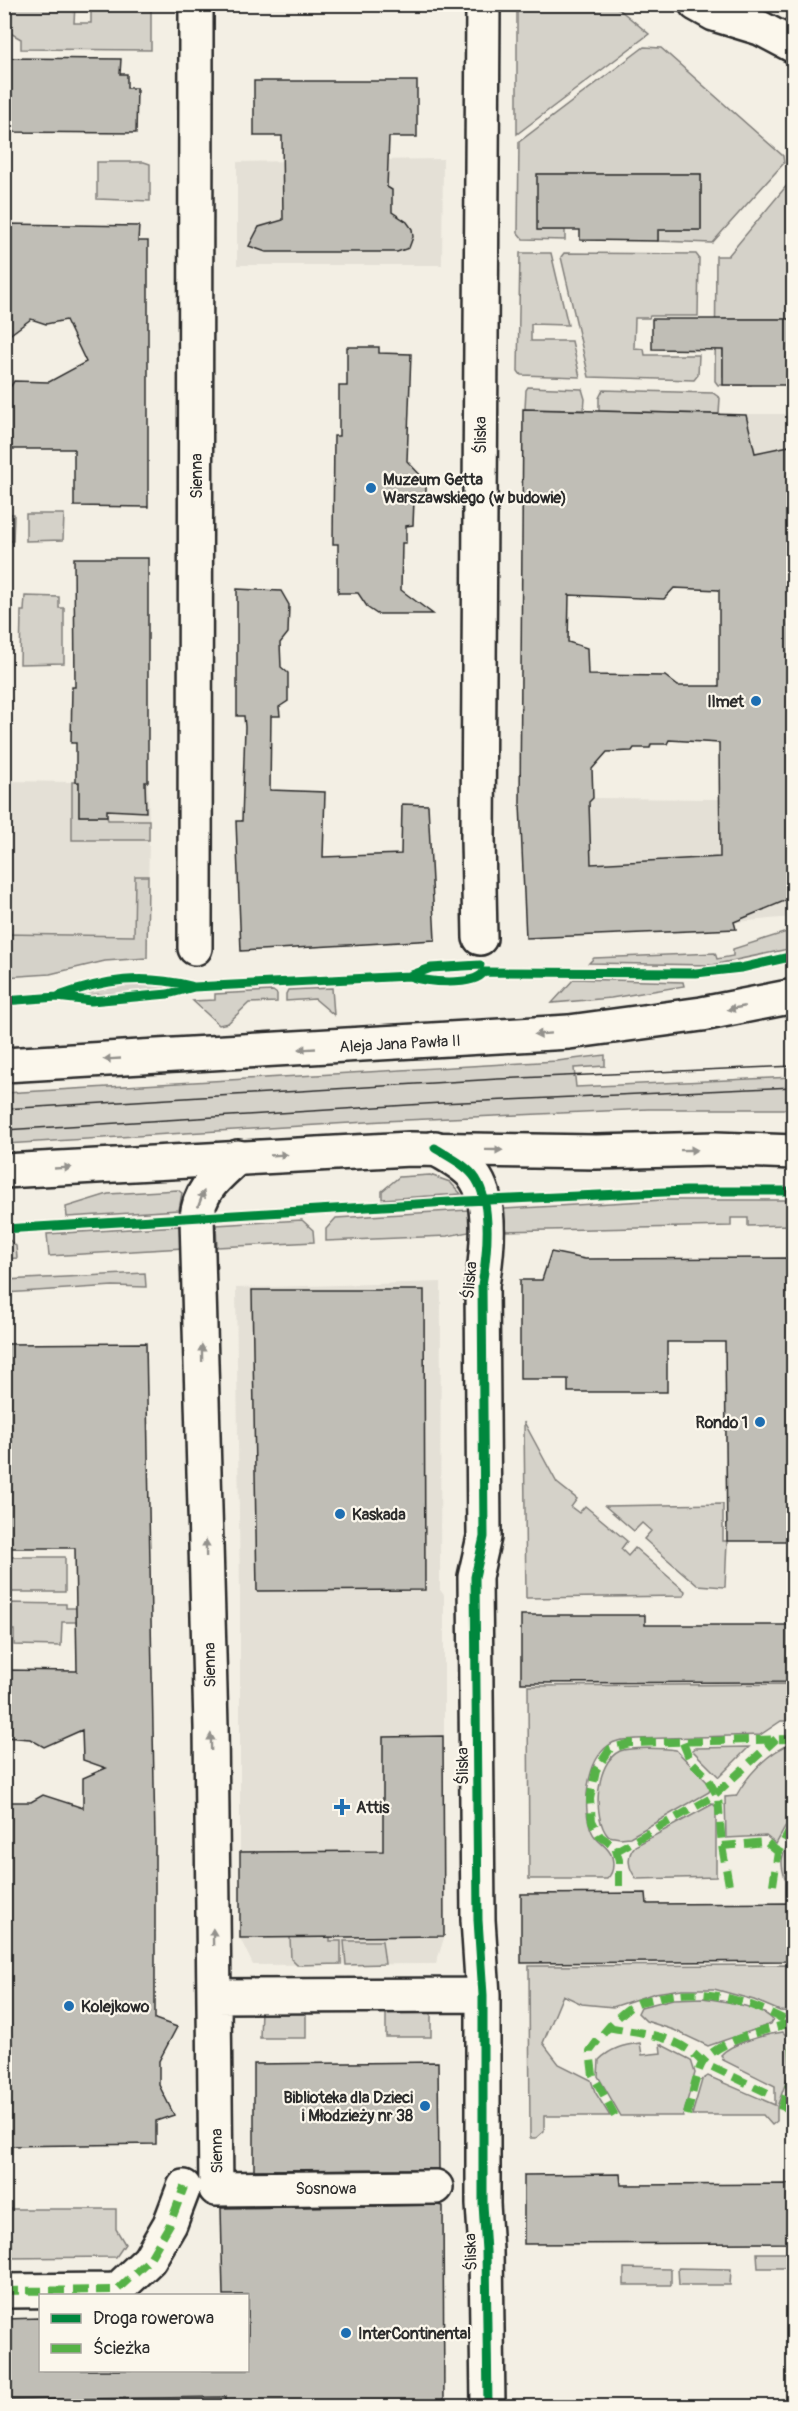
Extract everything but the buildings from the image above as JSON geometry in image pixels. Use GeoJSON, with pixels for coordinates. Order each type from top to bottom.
{"type":"FeatureCollection","features":[{"type":"Feature","properties":{"kind":"street","name":"Sienna"},"geometry":{"type":"LineString","coordinates":[[195,948],[196,4]]}},
{"type":"Feature","properties":{"kind":"street","name":"Śliska"},"geometry":{"type":"LineString","coordinates":[[480,938],[478,838],[483,4]]}},
{"type":"Feature","properties":{"kind":"street"},"geometry":{"type":"LineString","coordinates":[[696,4],[714,14],[760,28],[794,46]]}},
{"type":"Feature","properties":{"kind":"street"},"geometry":{"type":"LineString","coordinates":[[760,28],[794,28]]}},
{"type":"Feature","properties":{"kind":"street","name":"Aleja Jana Pawła II"},"geometry":{"type":"LineString","coordinates":[[4,1065],[569,1032],[702,1014],[794,996]]}},
{"type":"Feature","properties":{"kind":"street","name":"Śliska"},"geometry":{"type":"LineString","coordinates":[[435,1148],[459,1163],[475,1178],[484,1201],[487,1244],[482,1285],[484,1537],[475,1577],[478,1920],[483,1995],[483,2204],[486,2251],[488,2406]]}},
{"type":"Feature","properties":{"kind":"street"},"geometry":{"type":"LineString","coordinates":[[4,1171],[435,1148],[596,1152],[715,1149],[794,1152]]}},
{"type":"Feature","properties":{"kind":"street","name":"Sienna"},"geometry":{"type":"LineString","coordinates":[[200,2188],[214,1996],[211,1726],[198,1218],[201,1196],[207,1185],[238,1157]]}},
{"type":"Feature","properties":{"kind":"street"},"geometry":{"type":"LineString","coordinates":[[214,1996],[483,1995]]}},
{"type":"Feature","properties":{"kind":"street","name":"Sosnowa"},"geometry":{"type":"LineString","coordinates":[[200,2188],[436,2187]]}},
{"type":"Feature","properties":{"kind":"street"},"geometry":{"type":"LineString","coordinates":[[4,2291],[117,2290],[149,2260],[170,2224],[200,2188]]}},
{"type":"Feature","properties":{"kind":"shaded area"},"geometry":{"type":"Polygon","coordinates":[[[4,5],[75,5],[74,23],[91,23],[91,5],[151,5],[151,50],[21,49],[21,39],[5,30],[4,5]]]}},
{"type":"Feature","properties":{"kind":"shaded area"},"geometry":{"type":"Polygon","coordinates":[[[517,5],[614,5],[649,34],[517,134],[517,5]]]}},
{"type":"Feature","properties":{"kind":"shaded area"},"geometry":{"type":"Polygon","coordinates":[[[644,47],[661,48],[783,156],[784,163],[712,243],[658,241],[658,230],[701,230],[701,174],[538,174],[538,230],[565,230],[565,240],[523,239],[518,233],[519,142],[644,47]]]}},
{"type":"Feature","properties":{"kind":"shaded area"},"geometry":{"type":"Polygon","coordinates":[[[443,159],[442,265],[237,265],[237,162],[443,159]]]}},
{"type":"Feature","properties":{"kind":"shaded area"},"geometry":{"type":"Polygon","coordinates":[[[97,162],[150,164],[150,201],[97,199],[97,162]]]}},
{"type":"Feature","properties":{"kind":"shaded area"},"geometry":{"type":"Polygon","coordinates":[[[793,178],[793,319],[723,319],[723,376],[750,376],[751,385],[718,385],[715,381],[716,256],[728,256],[793,178]]]}},
{"type":"Feature","properties":{"kind":"shaded area"},"geometry":{"type":"Polygon","coordinates":[[[520,253],[551,253],[568,325],[531,324],[531,341],[572,341],[580,377],[521,375],[518,371],[520,253]]]}},
{"type":"Feature","properties":{"kind":"shaded area"},"geometry":{"type":"Polygon","coordinates":[[[564,253],[696,254],[699,258],[698,316],[635,318],[634,348],[644,349],[645,355],[699,355],[698,375],[694,380],[589,377],[561,257],[564,253]]]}},
{"type":"Feature","properties":{"kind":"shaded area"},"geometry":{"type":"Polygon","coordinates":[[[528,387],[582,389],[585,399],[584,410],[525,409],[528,387]]]}},
{"type":"Feature","properties":{"kind":"shaded area"},"geometry":{"type":"Polygon","coordinates":[[[603,390],[713,393],[720,398],[719,414],[599,411],[599,398],[603,390]]]}},
{"type":"Feature","properties":{"kind":"shaded area"},"geometry":{"type":"Polygon","coordinates":[[[719,414],[793,414],[793,917],[735,922],[736,926],[720,929],[526,938],[589,802],[593,798],[719,799],[719,414]]]}},
{"type":"Feature","properties":{"kind":"shaded area"},"geometry":{"type":"Polygon","coordinates":[[[5,514],[14,514],[13,541],[5,541],[5,514]]]}},
{"type":"Feature","properties":{"kind":"shaded area"},"geometry":{"type":"Polygon","coordinates":[[[26,514],[64,514],[63,540],[26,541],[26,514]]]}},
{"type":"Feature","properties":{"kind":"shaded area"},"geometry":{"type":"Polygon","coordinates":[[[25,596],[59,597],[59,608],[64,608],[64,663],[20,664],[21,611],[24,611],[25,596]]]}},
{"type":"Feature","properties":{"kind":"shaded area"},"geometry":{"type":"Polygon","coordinates":[[[5,781],[72,782],[72,840],[149,840],[147,952],[5,952],[5,781]]]}},
{"type":"Feature","properties":{"kind":"shaded area"},"geometry":{"type":"Polygon","coordinates":[[[72,782],[79,782],[79,816],[107,816],[108,820],[149,820],[149,840],[72,840],[72,782]]]}},
{"type":"Feature","properties":{"kind":"shaded area"},"geometry":{"type":"Polygon","coordinates":[[[79,782],[148,782],[149,820],[108,820],[107,817],[79,816],[79,782]]]}},
{"type":"Feature","properties":{"kind":"shaded area"},"geometry":{"type":"Polygon","coordinates":[[[135,876],[148,876],[147,958],[105,961],[50,974],[5,977],[5,934],[134,936],[135,876]]]}},
{"type":"Feature","properties":{"kind":"shaded area"},"geometry":{"type":"Polygon","coordinates":[[[793,930],[793,948],[712,965],[589,963],[594,958],[715,953],[717,959],[733,956],[733,949],[793,930]]]}},
{"type":"Feature","properties":{"kind":"shaded area"},"geometry":{"type":"Polygon","coordinates":[[[574,979],[683,982],[684,986],[611,998],[552,1003],[574,979]]]}},
{"type":"Feature","properties":{"kind":"shaded area"},"geometry":{"type":"Polygon","coordinates":[[[136,984],[164,984],[165,987],[162,990],[86,995],[86,992],[92,989],[136,984]]]}},
{"type":"Feature","properties":{"kind":"shaded area"},"geometry":{"type":"Polygon","coordinates":[[[332,988],[334,1015],[315,999],[286,1001],[288,990],[332,988]]]}},
{"type":"Feature","properties":{"kind":"shaded area"},"geometry":{"type":"Polygon","coordinates":[[[273,991],[277,994],[277,1002],[249,1003],[228,1023],[219,1025],[193,1001],[215,1000],[215,994],[273,991]]]}},
{"type":"Feature","properties":{"kind":"shaded area"},"geometry":{"type":"Polygon","coordinates":[[[605,1055],[605,1066],[574,1068],[576,1087],[793,1077],[793,1109],[648,1109],[383,1121],[5,1144],[5,1093],[557,1061],[605,1055]]]}},
{"type":"Feature","properties":{"kind":"shaded area"},"geometry":{"type":"Polygon","coordinates":[[[430,1175],[450,1182],[461,1194],[382,1199],[382,1191],[399,1177],[430,1175]]]}},
{"type":"Feature","properties":{"kind":"shaded area"},"geometry":{"type":"Polygon","coordinates":[[[178,1190],[182,1193],[179,1210],[67,1217],[66,1207],[108,1194],[178,1190]]]}},
{"type":"Feature","properties":{"kind":"shaded area"},"geometry":{"type":"Polygon","coordinates":[[[664,1200],[794,1200],[793,1225],[748,1226],[748,1218],[731,1218],[731,1226],[501,1231],[501,1211],[504,1209],[664,1200]]]}},
{"type":"Feature","properties":{"kind":"shaded area"},"geometry":{"type":"Polygon","coordinates":[[[468,1210],[469,1232],[447,1236],[326,1241],[326,1229],[336,1218],[468,1210]]]}},
{"type":"Feature","properties":{"kind":"shaded area"},"geometry":{"type":"Polygon","coordinates":[[[302,1220],[313,1230],[314,1242],[217,1247],[216,1225],[302,1220]]]}},
{"type":"Feature","properties":{"kind":"shaded area"},"geometry":{"type":"Polygon","coordinates":[[[182,1227],[183,1248],[49,1256],[47,1234],[182,1227]]]}},
{"type":"Feature","properties":{"kind":"shaded area"},"geometry":{"type":"Polygon","coordinates":[[[5,1236],[16,1246],[17,1258],[5,1259],[5,1236]]]}},
{"type":"Feature","properties":{"kind":"shaded area"},"geometry":{"type":"Polygon","coordinates":[[[145,1273],[146,1287],[113,1286],[5,1293],[5,1280],[145,1273]]]}},
{"type":"Feature","properties":{"kind":"shaded area"},"geometry":{"type":"Polygon","coordinates":[[[441,1282],[440,1590],[444,1595],[444,1938],[436,1964],[253,1965],[240,1938],[240,1595],[236,1288],[441,1282]]]}},
{"type":"Feature","properties":{"kind":"shaded area"},"geometry":{"type":"Polygon","coordinates":[[[524,1422],[557,1483],[577,1499],[571,1507],[579,1513],[585,1506],[627,1541],[621,1549],[628,1556],[635,1548],[685,1591],[684,1596],[526,1598],[524,1422]]]}},
{"type":"Feature","properties":{"kind":"shaded area"},"geometry":{"type":"Polygon","coordinates":[[[723,1504],[723,1541],[727,1541],[725,1587],[697,1585],[644,1539],[651,1531],[642,1523],[634,1531],[605,1506],[723,1504]]]}},
{"type":"Feature","properties":{"kind":"shaded area"},"geometry":{"type":"Polygon","coordinates":[[[10,1557],[65,1557],[65,1592],[11,1592],[10,1557]]]}},
{"type":"Feature","properties":{"kind":"shaded area"},"geometry":{"type":"Polygon","coordinates":[[[5,1603],[66,1604],[66,1608],[76,1608],[77,1622],[62,1622],[61,1646],[14,1645],[14,1630],[5,1630],[5,1603]]]}},
{"type":"Feature","properties":{"kind":"shaded area"},"geometry":{"type":"Polygon","coordinates":[[[793,1684],[793,1721],[781,1721],[760,1735],[636,1739],[618,1741],[609,1745],[602,1752],[591,1773],[587,1810],[592,1832],[612,1857],[611,1874],[607,1879],[529,1879],[528,1686],[793,1684]]]}},
{"type":"Feature","properties":{"kind":"shaded area"},"geometry":{"type":"Polygon","coordinates":[[[793,1743],[793,1813],[776,1844],[766,1836],[726,1838],[725,1797],[736,1796],[760,1764],[793,1743]]]}},
{"type":"Feature","properties":{"kind":"shaded area"},"geometry":{"type":"Polygon","coordinates":[[[749,1747],[719,1777],[692,1750],[695,1748],[749,1747]]]}},
{"type":"Feature","properties":{"kind":"shaded area"},"geometry":{"type":"Polygon","coordinates":[[[632,1749],[676,1750],[711,1786],[709,1792],[630,1837],[608,1836],[603,1828],[598,1804],[601,1778],[605,1766],[612,1757],[620,1751],[632,1749]]]}},
{"type":"Feature","properties":{"kind":"shaded area"},"geometry":{"type":"Polygon","coordinates":[[[713,1804],[716,1807],[716,1877],[637,1879],[629,1862],[630,1854],[635,1846],[713,1804]]]}},
{"type":"Feature","properties":{"kind":"shaded area"},"geometry":{"type":"Polygon","coordinates":[[[793,1835],[793,1878],[785,1878],[782,1860],[793,1835]]]}},
{"type":"Feature","properties":{"kind":"shaded area"},"geometry":{"type":"Polygon","coordinates":[[[290,1937],[330,1937],[330,1941],[341,1941],[341,1964],[297,1965],[291,1959],[290,1937]]]}},
{"type":"Feature","properties":{"kind":"shaded area"},"geometry":{"type":"Polygon","coordinates":[[[344,1941],[382,1941],[385,1964],[346,1965],[344,1941]]]}},
{"type":"Feature","properties":{"kind":"shaded area"},"geometry":{"type":"Polygon","coordinates":[[[793,1965],[793,2012],[780,2011],[754,2000],[714,1989],[682,1989],[655,1993],[613,2007],[582,2004],[563,1995],[543,2043],[559,2064],[591,2080],[595,2092],[610,2116],[544,2116],[544,2131],[536,2138],[530,2138],[529,1966],[793,1965]]]}},
{"type":"Feature","properties":{"kind":"shaded area"},"geometry":{"type":"Polygon","coordinates":[[[703,1998],[751,2008],[768,2015],[773,2020],[771,2024],[708,2046],[674,2030],[646,2021],[638,2013],[641,2007],[673,1999],[703,1998]]]}},
{"type":"Feature","properties":{"kind":"shaded area"},"geometry":{"type":"Polygon","coordinates":[[[261,2010],[266,2013],[274,2010],[306,2011],[306,2038],[260,2038],[261,2010]]]}},
{"type":"Feature","properties":{"kind":"shaded area"},"geometry":{"type":"Polygon","coordinates":[[[386,2011],[431,2011],[431,2037],[386,2037],[386,2011]]]}},
{"type":"Feature","properties":{"kind":"shaded area"},"geometry":{"type":"Polygon","coordinates":[[[783,2032],[789,2039],[790,2071],[777,2107],[777,2121],[772,2125],[763,2115],[692,2115],[702,2080],[708,2076],[775,2105],[775,2086],[723,2060],[721,2055],[741,2043],[783,2032]]]}},
{"type":"Feature","properties":{"kind":"shaded area"},"geometry":{"type":"Polygon","coordinates":[[[640,2043],[642,2055],[661,2053],[660,2044],[691,2060],[695,2073],[683,2116],[621,2116],[598,2076],[599,2060],[618,2048],[640,2043]]]}},
{"type":"Feature","properties":{"kind":"shaded area"},"geometry":{"type":"Polygon","coordinates":[[[4,2209],[116,2209],[116,2229],[125,2244],[116,2257],[5,2258],[4,2209]]]}},
{"type":"Feature","properties":{"kind":"shaded area"},"geometry":{"type":"Polygon","coordinates":[[[757,2253],[793,2253],[793,2268],[758,2268],[757,2253]]]}},
{"type":"Feature","properties":{"kind":"shaded area"},"geometry":{"type":"Polygon","coordinates":[[[624,2268],[671,2269],[671,2285],[624,2285],[624,2268]]]}},
{"type":"Feature","properties":{"kind":"shaded area"},"geometry":{"type":"Polygon","coordinates":[[[678,2268],[731,2269],[730,2285],[679,2285],[678,2268]]]}},
{"type":"Feature","properties":{"kind":"tram line"},"geometry":{"type":"LineString","coordinates":[[4,1109],[498,1079],[794,1066]]}},
{"type":"Feature","properties":{"kind":"tram line"},"geometry":{"type":"LineString","coordinates":[[4,1130],[441,1103],[794,1087]]}},
{"type":"Feature","properties":{"kind":"marked path"},"geometry":{"type":"LineString","coordinates":[[616,1851],[711,1798],[776,1739]]}},
{"type":"Feature","properties":{"kind":"marked path"},"geometry":{"type":"LineString","coordinates":[[619,1886],[619,1860],[615,1847],[600,1836],[592,1821],[590,1799],[596,1770],[610,1749],[630,1743],[794,1739]]}},
{"type":"Feature","properties":{"kind":"marked path"},"geometry":{"type":"LineString","coordinates":[[683,1743],[690,1760],[706,1776],[718,1797],[722,1846],[729,1885]]}},
{"type":"Feature","properties":{"kind":"marked path"},"geometry":{"type":"LineString","coordinates":[[773,1885],[778,1852],[794,1823]]}},
{"type":"Feature","properties":{"kind":"marked path"},"geometry":{"type":"LineString","coordinates":[[722,1846],[766,1842],[778,1852]]}},
{"type":"Feature","properties":{"kind":"marked path"},"geometry":{"type":"LineString","coordinates":[[615,2116],[593,2075],[590,2051],[616,2019],[635,2004],[675,1994],[709,1995],[743,2002],[791,2023]]}},
{"type":"Feature","properties":{"kind":"marked path"},"geometry":{"type":"LineString","coordinates":[[791,2023],[794,2064]]}},
{"type":"Feature","properties":{"kind":"marked path"},"geometry":{"type":"LineString","coordinates":[[687,2115],[698,2073],[710,2054],[744,2037],[791,2023]]}},
{"type":"Feature","properties":{"kind":"marked path"},"geometry":{"type":"LineString","coordinates":[[607,2027],[671,2041],[693,2053],[702,2062],[770,2094]]}},
{"type":"Feature","properties":{"kind":"marked path"},"geometry":{"type":"LineString","coordinates":[[781,2110],[794,2071]]}},
{"type":"Feature","properties":{"kind":"marked path"},"geometry":{"type":"LineString","coordinates":[[4,2291],[117,2290],[149,2260],[170,2224],[184,2187]]}},
{"type":"Feature","properties":{"kind":"cycle path"},"geometry":{"type":"LineString","coordinates":[[409,976],[448,982],[470,980],[484,972],[696,973],[741,968],[794,956]]}},
{"type":"Feature","properties":{"kind":"cycle path"},"geometry":{"type":"LineString","coordinates":[[4,1001],[57,997],[91,1001],[168,994],[194,987],[409,976],[431,968],[480,965]]}},
{"type":"Feature","properties":{"kind":"cycle path"},"geometry":{"type":"LineString","coordinates":[[59,996],[108,982],[124,980],[157,980],[191,986]]}},
{"type":"Feature","properties":{"kind":"cycle path"},"geometry":{"type":"LineString","coordinates":[[435,1148],[463,1165],[476,1179],[487,1216],[486,1260],[482,1285],[484,1537],[475,1577],[478,1920],[483,1995],[483,2204],[486,2251],[488,2406]]}},
{"type":"Feature","properties":{"kind":"cycle path"},"geometry":{"type":"LineString","coordinates":[[4,1229],[466,1201],[686,1191],[794,1191]]}},
{"type":"Feature","properties":{"kind":"place","name":"Muzeum Getta Warszawskiego (w budowie)"},"geometry":{"type":"Point","coordinates":[371,488]}},
{"type":"Feature","properties":{"kind":"place","name":"Ilmet"},"geometry":{"type":"Point","coordinates":[756,701]}},
{"type":"Feature","properties":{"kind":"place","name":"Rondo 1"},"geometry":{"type":"Point","coordinates":[760,1422]}},
{"type":"Feature","properties":{"kind":"place","name":"Kaskada"},"geometry":{"type":"Point","coordinates":[340,1514]}},
{"type":"Feature","properties":{"kind":"place","name":"Attis"},"geometry":{"type":"Point","coordinates":[342,1807]}},
{"type":"Feature","properties":{"kind":"place","name":"Kolejkowo"},"geometry":{"type":"Point","coordinates":[69,2006]}},
{"type":"Feature","properties":{"kind":"place","name":"Biblioteka dla Dzieci i Młodzieży nr 38"},"geometry":{"type":"Point","coordinates":[425,2106]}},
{"type":"Feature","properties":{"kind":"place","name":"InterContinental"},"geometry":{"type":"Point","coordinates":[346,2333]}}]}
